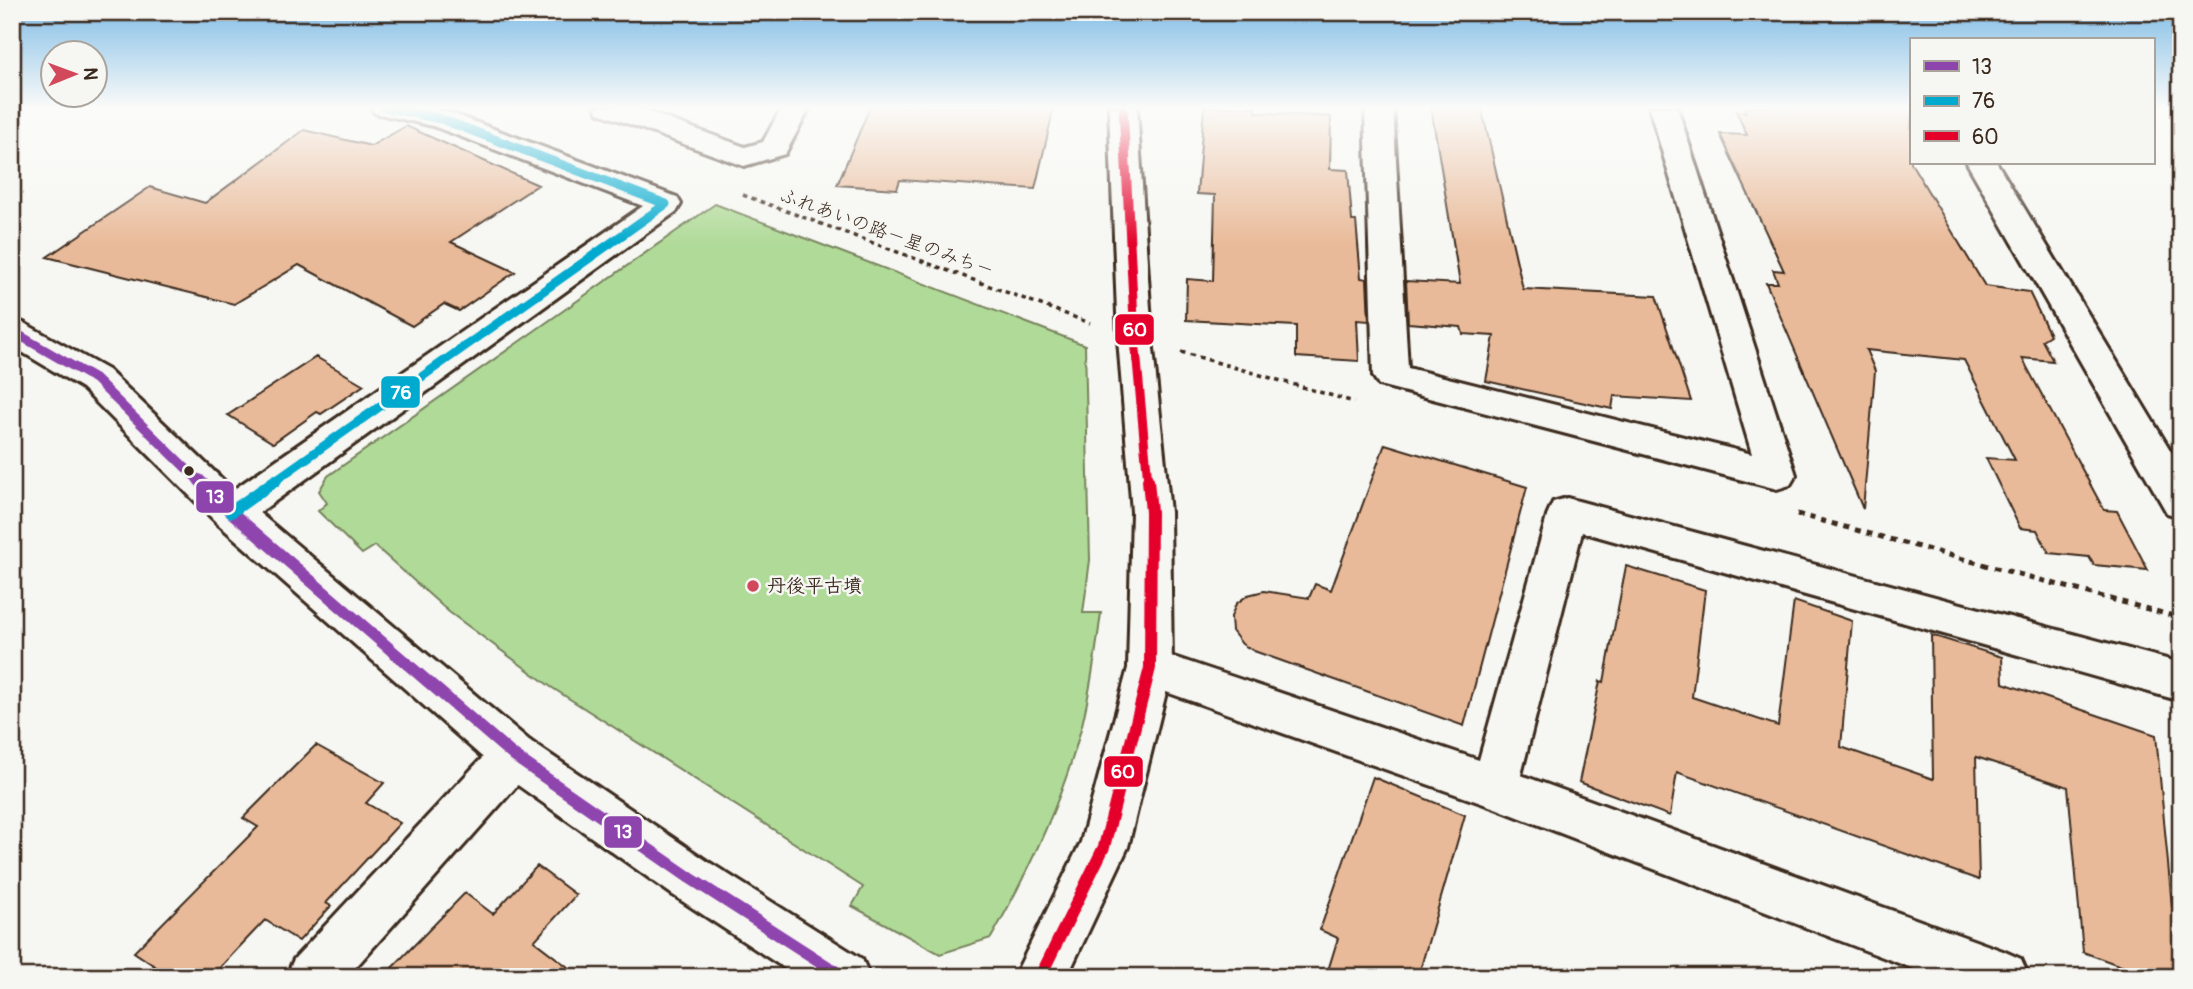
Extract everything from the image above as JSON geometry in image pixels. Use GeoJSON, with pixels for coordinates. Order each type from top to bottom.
{"type":"FeatureCollection","features":[{"type":"Feature","properties":{"kind":"street"},"geometry":{"type":"LineString","coordinates":[[231,512],[666,204],[531,153]]}},
{"type":"Feature","properties":{"kind":"street"},"geometry":{"type":"LineString","coordinates":[[734,153],[744,157],[757,153]]}},
{"type":"Feature","properties":{"kind":"street"},"geometry":{"type":"LineString","coordinates":[[1040,977],[1104,847],[1150,668],[1151,512],[1135,339],[1123,153]]}},
{"type":"Feature","properties":{"kind":"street"},"geometry":{"type":"LineString","coordinates":[[1381,153],[1391,376],[1777,475],[1677,153]]}},
{"type":"Feature","properties":{"kind":"street"},"geometry":{"type":"LineString","coordinates":[[1983,164],[2181,502]]}},
{"type":"Feature","properties":{"kind":"street"},"geometry":{"type":"LineString","coordinates":[[12,331],[95,379],[231,512],[514,756],[690,878],[844,977]]}},
{"type":"Feature","properties":{"kind":"street"},"geometry":{"type":"LineString","coordinates":[[1495,788],[1567,513],[2181,682]]}},
{"type":"Feature","properties":{"kind":"street"},"geometry":{"type":"LineString","coordinates":[[1150,668],[1495,788],[2003,977]]}},
{"type":"Feature","properties":{"kind":"street"},"geometry":{"type":"LineString","coordinates":[[312,977],[514,756]]}},
{"type":"Feature","properties":{"kind":"path","name":"ふれあいの路－星のみち－"},"geometry":{"type":"LineString","coordinates":[[735,192],[1101,327]]}},
{"type":"Feature","properties":{"kind":"green space","name":"丹後平古墳"},"geometry":{"type":"Polygon","coordinates":[[[715,204],[1085,345],[1090,560],[1083,613],[1101,613],[1093,669],[1082,725],[1055,808],[1019,887],[991,938],[940,954],[852,906],[863,887],[551,687],[449,612],[375,546],[362,554],[318,511],[327,503],[319,491],[328,476],[715,204]]]}},
{"type":"Feature","properties":{"kind":"building"},"geometry":{"type":"Polygon","coordinates":[[[273,153],[467,153],[538,185],[451,242],[515,272],[459,311],[444,304],[412,326],[299,265],[234,304],[47,257],[150,187],[205,203],[273,153]]]}},
{"type":"Feature","properties":{"kind":"building"},"geometry":{"type":"Polygon","coordinates":[[[850,153],[1043,153],[1035,189],[900,180],[897,189],[837,185],[850,153]]]}},
{"type":"Feature","properties":{"kind":"building"},"geometry":{"type":"Polygon","coordinates":[[[1200,153],[1330,153],[1330,169],[1348,170],[1352,221],[1356,221],[1361,278],[1367,279],[1369,321],[1357,320],[1359,361],[1296,357],[1296,326],[1186,320],[1187,279],[1213,281],[1215,195],[1197,194],[1200,153]]]}},
{"type":"Feature","properties":{"kind":"building"},"geometry":{"type":"Polygon","coordinates":[[[1439,153],[1492,153],[1523,289],[1656,296],[1691,401],[1614,396],[1612,409],[1486,381],[1494,336],[1463,334],[1461,327],[1408,323],[1406,281],[1460,284],[1439,153]]]}},
{"type":"Feature","properties":{"kind":"building"},"geometry":{"type":"Polygon","coordinates":[[[1729,153],[1910,153],[1910,164],[1985,286],[2029,292],[2050,335],[2042,340],[2053,361],[2022,358],[2104,510],[2117,511],[2148,570],[2094,565],[2089,557],[2049,553],[2037,530],[2020,528],[1986,458],[2015,460],[1964,360],[1866,350],[1875,371],[1863,509],[1766,283],[1778,283],[1773,270],[1784,271],[1729,153]]]}},
{"type":"Feature","properties":{"kind":"building"},"geometry":{"type":"Polygon","coordinates":[[[316,357],[364,385],[321,414],[317,412],[273,443],[228,415],[316,357]]]}},
{"type":"Feature","properties":{"kind":"building"},"geometry":{"type":"Polygon","coordinates":[[[1385,444],[1527,487],[1464,726],[1254,651],[1242,644],[1232,631],[1231,617],[1236,604],[1248,595],[1264,591],[1309,598],[1315,584],[1331,590],[1385,444]]]}},
{"type":"Feature","properties":{"kind":"building"},"geometry":{"type":"Polygon","coordinates":[[[1626,566],[1705,590],[1692,697],[1778,726],[1794,601],[1852,621],[1841,747],[1933,779],[1931,635],[2002,657],[2003,683],[2156,735],[2172,906],[2181,909],[2181,977],[2151,977],[2083,952],[2068,787],[1976,757],[1979,880],[1677,772],[1670,816],[1579,782],[1600,681],[1604,682],[1626,566]]]}},
{"type":"Feature","properties":{"kind":"building"},"geometry":{"type":"Polygon","coordinates":[[[316,745],[384,783],[366,803],[400,823],[326,903],[331,906],[299,941],[265,920],[211,977],[171,977],[134,952],[258,827],[243,818],[316,745]]]}},
{"type":"Feature","properties":{"kind":"building"},"geometry":{"type":"Polygon","coordinates":[[[1373,777],[1465,815],[1418,977],[1326,977],[1338,938],[1320,930],[1373,777]]]}},
{"type":"Feature","properties":{"kind":"building"},"geometry":{"type":"Polygon","coordinates":[[[537,866],[576,895],[534,941],[581,977],[383,977],[465,893],[493,914],[537,866]]]}},
{"type":"Feature","properties":{"kind":"transit line","name":"76"},"geometry":{"type":"LineString","coordinates":[[231,512],[666,204],[531,153]]}},
{"type":"Feature","properties":{"kind":"transit line","name":"60"},"geometry":{"type":"LineString","coordinates":[[1040,977],[1104,847],[1150,668],[1151,512],[1135,339],[1125,153]]}},
{"type":"Feature","properties":{"kind":"transit line","name":"13"},"geometry":{"type":"LineString","coordinates":[[12,331],[95,379],[231,512],[514,756],[690,878],[844,977]]}},
{"type":"Feature","properties":{"kind":"place","name":"丹後平古墳"},"geometry":{"type":"Point","coordinates":[753,586]}}]}
